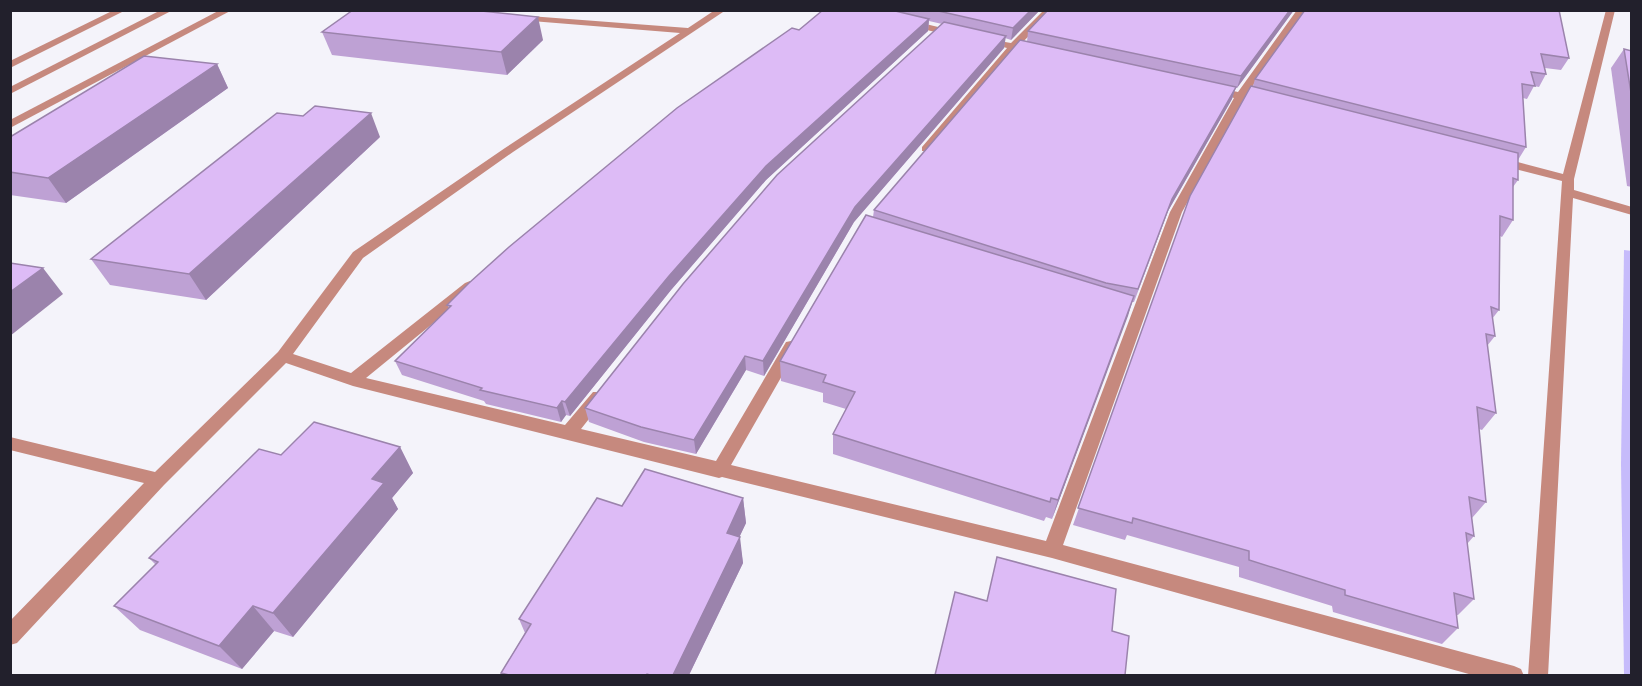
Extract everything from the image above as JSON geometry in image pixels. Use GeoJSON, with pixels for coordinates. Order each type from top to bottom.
{"type":"FeatureCollection","features":[{"type":"Feature","properties":{"kind":"street"},"geometry":{"type":"LineString","coordinates":[[10,65],[122,10]]}},
{"type":"Feature","properties":{"kind":"street"},"geometry":{"type":"LineString","coordinates":[[10,91],[169,10]]}},
{"type":"Feature","properties":{"kind":"street"},"geometry":{"type":"LineString","coordinates":[[10,125],[228,10]]}},
{"type":"Feature","properties":{"kind":"street"},"geometry":{"type":"LineString","coordinates":[[10,636],[158,480],[283,356],[358,255],[509,150],[723,10]]}},
{"type":"Feature","properties":{"kind":"street"},"geometry":{"type":"LineString","coordinates":[[914,163],[1013,47],[1050,10]]}},
{"type":"Feature","properties":{"kind":"street"},"geometry":{"type":"LineString","coordinates":[[1052,550],[1134,310],[1176,212],[1241,95],[1302,10]]}},
{"type":"Feature","properties":{"kind":"street"},"geometry":{"type":"LineString","coordinates":[[1538,675],[1568,185],[1611,10]]}},
{"type":"Feature","properties":{"kind":"street"},"geometry":{"type":"LineString","coordinates":[[504,15],[690,31]]}},
{"type":"Feature","properties":{"kind":"street"},"geometry":{"type":"LineString","coordinates":[[896,20],[1047,54]]}},
{"type":"Feature","properties":{"kind":"street"},"geometry":{"type":"LineString","coordinates":[[923,45],[939,30]]}},
{"type":"Feature","properties":{"kind":"street"},"geometry":{"type":"LineString","coordinates":[[1207,88],[1275,104]]}},
{"type":"Feature","properties":{"kind":"street"},"geometry":{"type":"LineString","coordinates":[[1489,159],[1568,185],[1632,211]]}},
{"type":"Feature","properties":{"kind":"street"},"geometry":{"type":"LineString","coordinates":[[353,380],[481,277]]}},
{"type":"Feature","properties":{"kind":"street"},"geometry":{"type":"LineString","coordinates":[[719,471],[796,338]]}},
{"type":"Feature","properties":{"kind":"street"},"geometry":{"type":"LineString","coordinates":[[283,356],[353,380],[719,471],[1052,550],[1514,675]]}},
{"type":"Feature","properties":{"kind":"street"},"geometry":{"type":"LineString","coordinates":[[568,433],[610,382]]}},
{"type":"Feature","properties":{"kind":"street"},"geometry":{"type":"LineString","coordinates":[[10,443],[158,480]]}},
{"type":"Feature","properties":{"kind":"shaded area"},"geometry":{"type":"Polygon","coordinates":[[[1624,250],[1632,251],[1631,676],[1624,675],[1621,464],[1624,250]]]}},
{"type":"Feature","properties":{"kind":"building"},"geometry":{"type":"Polygon","coordinates":[[[353,10],[472,10],[538,17],[501,52],[322,32],[353,10]]]}},
{"type":"Feature","properties":{"kind":"building"},"geometry":{"type":"Polygon","coordinates":[[[823,10],[891,10],[929,19],[766,166],[669,276],[565,402],[562,401],[557,408],[480,390],[482,388],[395,361],[451,306],[447,305],[469,283],[509,247],[677,108],[792,28],[799,30],[823,10]]]}},
{"type":"Feature","properties":{"kind":"building"},"geometry":{"type":"Polygon","coordinates":[[[934,10],[1031,10],[1013,28],[934,10]]]}},
{"type":"Feature","properties":{"kind":"building"},"geometry":{"type":"Polygon","coordinates":[[[1048,10],[1290,10],[1241,76],[1028,31],[1048,10]]]}},
{"type":"Feature","properties":{"kind":"building"},"geometry":{"type":"Polygon","coordinates":[[[1305,10],[1559,10],[1569,58],[1541,54],[1546,74],[1531,72],[1535,86],[1522,84],[1526,147],[1255,79],[1305,10]]]}},
{"type":"Feature","properties":{"kind":"building"},"geometry":{"type":"Polygon","coordinates":[[[944,22],[1006,36],[855,207],[763,361],[745,356],[694,440],[641,427],[585,408],[683,284],[777,175],[944,22]]]}},
{"type":"Feature","properties":{"kind":"building"},"geometry":{"type":"Polygon","coordinates":[[[1020,40],[1236,87],[1172,199],[1138,289],[1106,283],[874,210],[1020,40]]]}},
{"type":"Feature","properties":{"kind":"building"},"geometry":{"type":"Polygon","coordinates":[[[1624,49],[1632,51],[1632,99],[1624,49]]]}},
{"type":"Feature","properties":{"kind":"building"},"geometry":{"type":"Polygon","coordinates":[[[144,56],[217,64],[48,178],[10,172],[10,137],[144,56]]]}},
{"type":"Feature","properties":{"kind":"building"},"geometry":{"type":"Polygon","coordinates":[[[1251,86],[1518,153],[1518,180],[1513,178],[1513,220],[1500,216],[1499,310],[1491,307],[1495,336],[1486,334],[1496,413],[1477,407],[1486,502],[1469,497],[1474,536],[1466,533],[1474,599],[1454,593],[1458,628],[1345,595],[1345,590],[1249,560],[1249,551],[1133,518],[1132,523],[1078,508],[1190,196],[1251,86]]]}},
{"type":"Feature","properties":{"kind":"building"},"geometry":{"type":"Polygon","coordinates":[[[315,106],[371,113],[189,274],[91,259],[277,113],[303,116],[315,106]]]}},
{"type":"Feature","properties":{"kind":"building"},"geometry":{"type":"Polygon","coordinates":[[[866,215],[1134,296],[1058,500],[1051,498],[1050,502],[833,434],[855,392],[823,382],[826,375],[780,361],[866,215]]]}},
{"type":"Feature","properties":{"kind":"building"},"geometry":{"type":"Polygon","coordinates":[[[10,263],[43,268],[10,292],[10,263]]]}},
{"type":"Feature","properties":{"kind":"building"},"geometry":{"type":"Polygon","coordinates":[[[314,422],[400,447],[372,479],[384,483],[273,613],[253,606],[219,646],[114,606],[158,562],[149,558],[259,449],[281,455],[314,422]]]}},
{"type":"Feature","properties":{"kind":"building"},"geometry":{"type":"Polygon","coordinates":[[[645,469],[743,498],[727,533],[740,537],[673,675],[509,675],[501,673],[531,624],[519,619],[597,498],[622,506],[645,469]]]}},
{"type":"Feature","properties":{"kind":"building"},"geometry":{"type":"Polygon","coordinates":[[[997,557],[1116,589],[1112,631],[1129,636],[1125,675],[935,675],[955,592],[987,601],[997,557]]]}}]}
